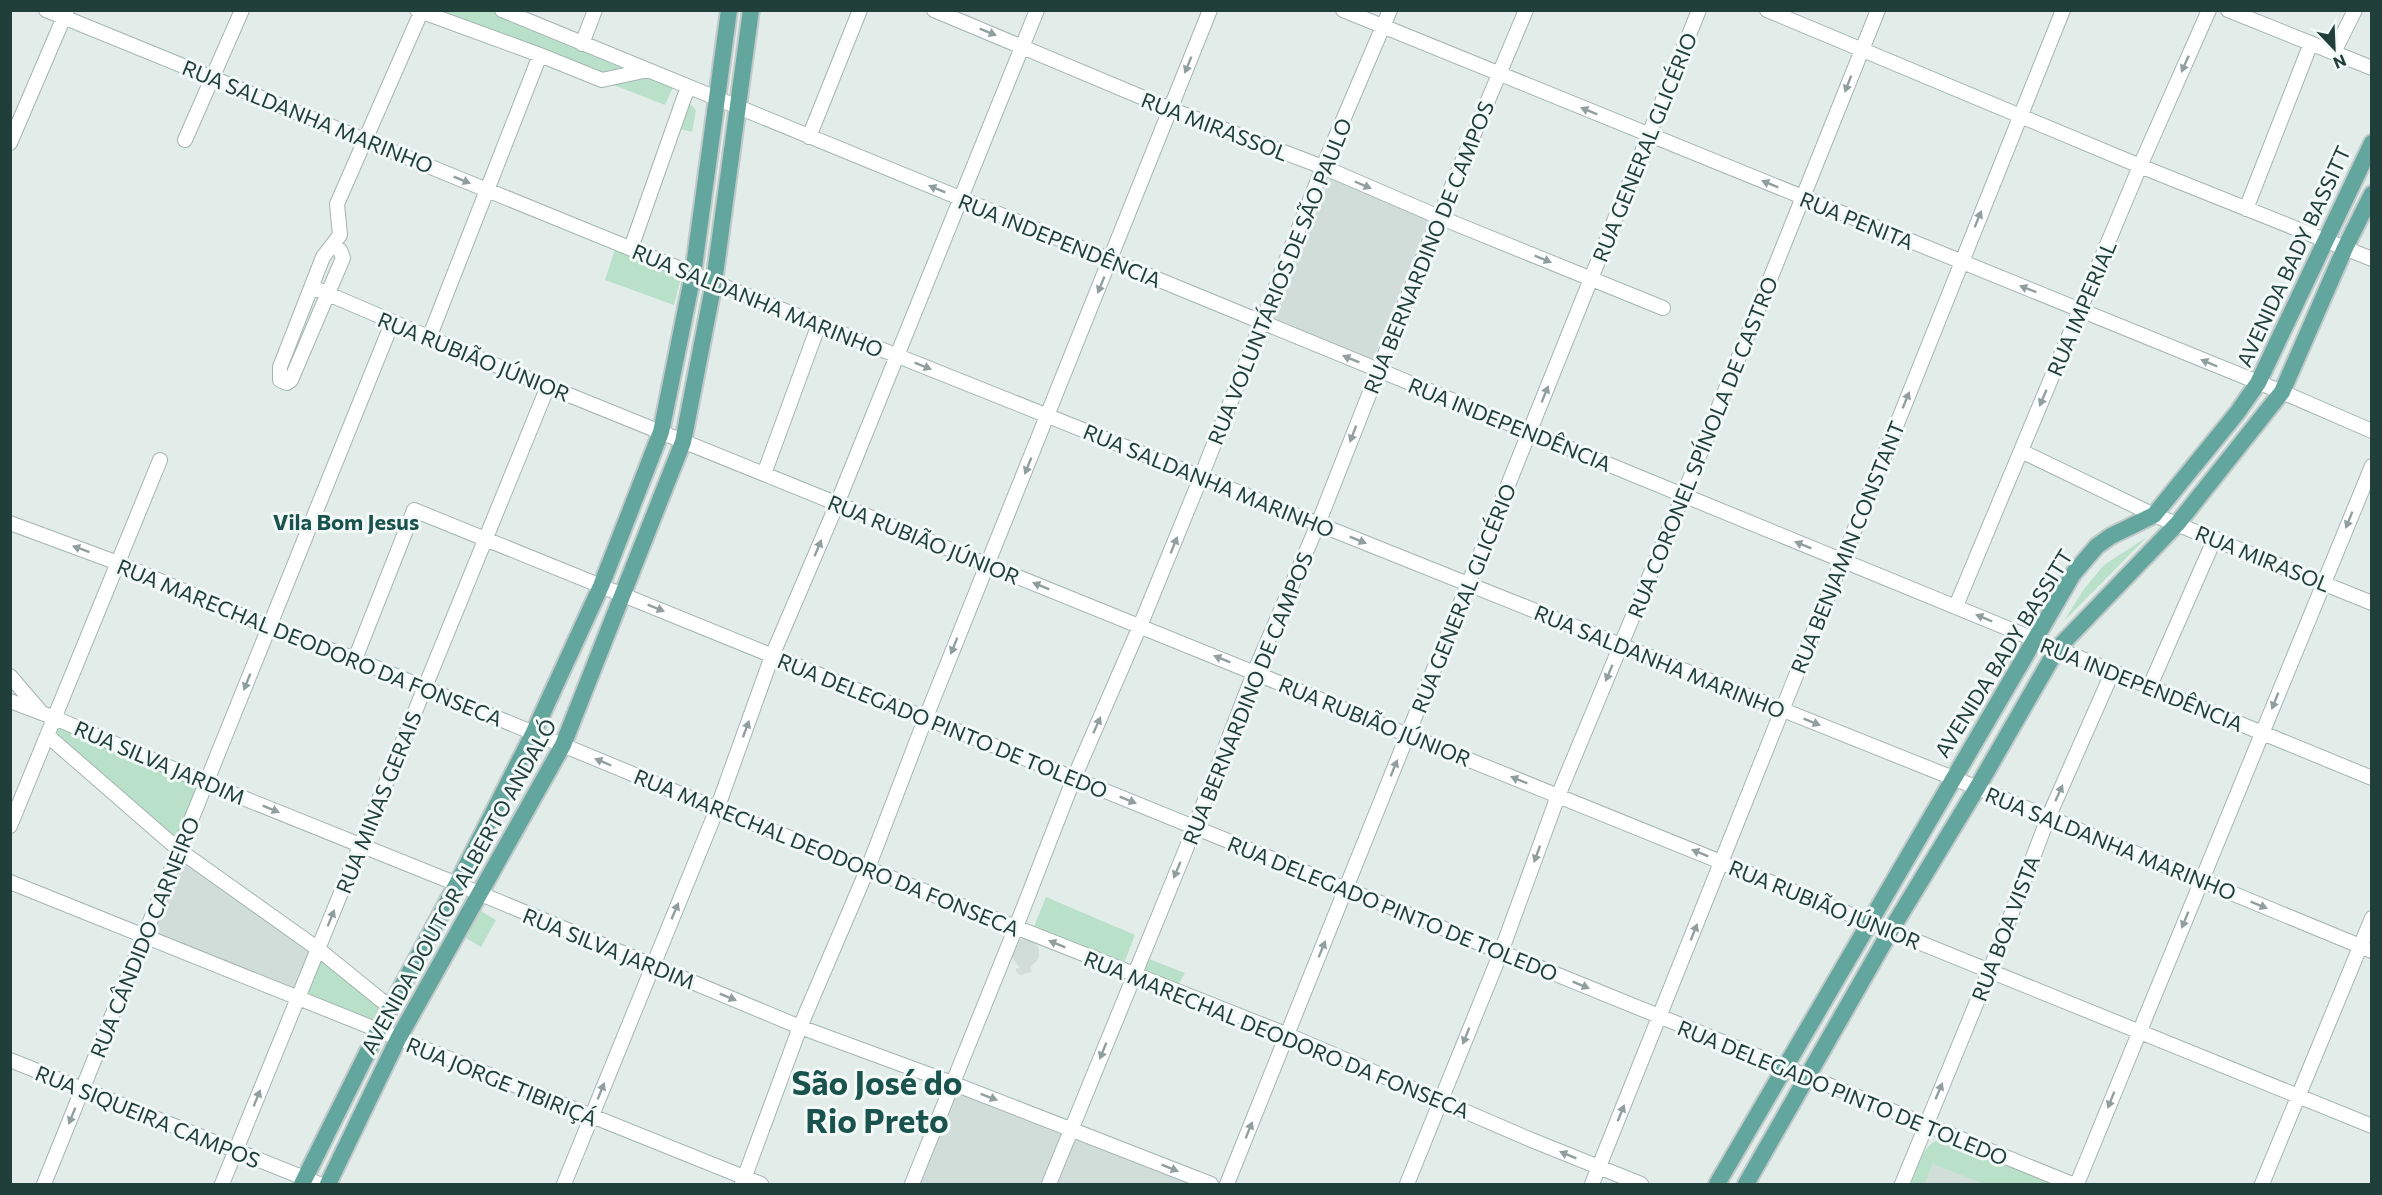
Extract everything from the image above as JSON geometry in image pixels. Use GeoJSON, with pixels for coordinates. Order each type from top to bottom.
{"type":"FeatureCollection","features":[{"type":"Feature","properties":{"kind":"main road","name":"AVENIDA DOUTOR ALBERTO ANDALÓ"},"geometry":{"type":"LineString","coordinates":[[309,1183],[378,1031],[457,884],[533,734],[602,586],[661,432],[693,274],[729,10]]}},
{"type":"Feature","properties":{"kind":"main road","name":"AVENIDA DOUTOR ALBERTO ANDALÓ"},"geometry":{"type":"LineString","coordinates":[[328,1185],[398,1039],[563,746],[684,442],[714,282],[751,10]]}},
{"type":"Feature","properties":{"kind":"main road","name":"AVENIDA BADY BASSITT"},"geometry":{"type":"LineString","coordinates":[[1717,1185],[2073,574],[2097,546],[2111,536],[2154,515],[2237,413],[2258,383],[2372,143]]}},
{"type":"Feature","properties":{"kind":"main road","name":"AVENIDA BADY BASSITT"},"geometry":{"type":"LineString","coordinates":[[1746,1185],[1891,930],[1977,788],[2057,649],[2178,524],[2283,392],[2345,248],[2372,194]]}},
{"type":"Feature","properties":{"kind":"street","name":"RUA SALDANHA MARINHO"},"geometry":{"type":"LineString","coordinates":[[46,10],[66,14],[214,78],[693,274],[1953,778],[2366,949]]}},
{"type":"Feature","properties":{"kind":"street"},"geometry":{"type":"LineString","coordinates":[[185,140],[242,10]]}},
{"type":"Feature","properties":{"kind":"street","name":"RUA INDEPENDÊNCIA"},"geometry":{"type":"LineString","coordinates":[[502,10],[2372,778]]}},
{"type":"Feature","properties":{"kind":"street"},"geometry":{"type":"LineString","coordinates":[[582,44],[595,10]]}},
{"type":"Feature","properties":{"kind":"street"},"geometry":{"type":"LineString","coordinates":[[809,137],[860,10]]}},
{"type":"Feature","properties":{"kind":"street","name":"RUA MIRASSOL"},"geometry":{"type":"LineString","coordinates":[[934,10],[1170,110],[1323,167],[1439,218],[1663,308]]}},
{"type":"Feature","properties":{"kind":"street"},"geometry":{"type":"LineString","coordinates":[[564,1185],[717,809],[772,656],[837,504],[1024,47],[1037,10]]}},
{"type":"Feature","properties":{"kind":"street"},"geometry":{"type":"LineString","coordinates":[[744,1181],[800,1027],[868,868],[926,717],[1210,10]]}},
{"type":"Feature","properties":{"kind":"street","name":"RUA PENITA"},"geometry":{"type":"LineString","coordinates":[[1343,10],[2283,392],[2372,431]]}},
{"type":"Feature","properties":{"kind":"street","name":"RUA VOLUNTÁRIOS DE SÃO PAULO"},"geometry":{"type":"LineString","coordinates":[[912,1185],[1074,778],[1140,626],[1323,167],[1390,10]]}},
{"type":"Feature","properties":{"kind":"street","name":"RUA BERNARDINO DE CAMPOS"},"geometry":{"type":"LineString","coordinates":[[1049,1185],[1254,673],[1318,524],[1439,218],[1526,10]]}},
{"type":"Feature","properties":{"kind":"street","name":"RUA GENERAL GLICÉRIO"},"geometry":{"type":"LineString","coordinates":[[1227,1185],[1699,10]]}},
{"type":"Feature","properties":{"kind":"street"},"geometry":{"type":"LineString","coordinates":[[1767,10],[2140,166],[2325,238],[2372,259]]}},
{"type":"Feature","properties":{"kind":"street","name":"RUA CORONEL SPÍNOLA DE CASTRO"},"geometry":{"type":"LineString","coordinates":[[1407,1185],[1501,952],[1558,796],[1683,496],[1878,10]]}},
{"type":"Feature","properties":{"kind":"street","name":"RUA BENJAMIN CONSTANT"},"geometry":{"type":"LineString","coordinates":[[1592,1185],[1960,262],[2063,10]]}},
{"type":"Feature","properties":{"kind":"street","name":"RUA IMPERIAL"},"geometry":{"type":"LineString","coordinates":[[1956,606],[2140,166],[2209,10]]}},
{"type":"Feature","properties":{"kind":"street"},"geometry":{"type":"LineString","coordinates":[[2228,10],[2372,68]]}},
{"type":"Feature","properties":{"kind":"street"},"geometry":{"type":"LineString","coordinates":[[2334,52],[2355,10]]}},
{"type":"Feature","properties":{"kind":"street"},"geometry":{"type":"LineString","coordinates":[[333,246],[340,250],[342,258],[291,380],[287,383],[280,381],[280,367],[323,257],[340,236],[337,204],[420,11],[602,80],[648,70]]}},
{"type":"Feature","properties":{"kind":"street"},"geometry":{"type":"LineString","coordinates":[[10,143],[66,14]]}},
{"type":"Feature","properties":{"kind":"street"},"geometry":{"type":"LineString","coordinates":[[2246,209],[2311,43]]}},
{"type":"Feature","properties":{"kind":"street"},"geometry":{"type":"LineString","coordinates":[[429,338],[540,55]]}},
{"type":"Feature","properties":{"kind":"street"},"geometry":{"type":"LineString","coordinates":[[631,248],[685,95],[690,88]]}},
{"type":"Feature","properties":{"kind":"street","name":"RUA RUBIÃO JÚNIOR"},"geometry":{"type":"LineString","coordinates":[[312,287],[392,323],[548,387],[2372,1126]]}},
{"type":"Feature","properties":{"kind":"street"},"geometry":{"type":"LineString","coordinates":[[304,308],[318,314]]}},
{"type":"Feature","properties":{"kind":"street","name":"RUA CÂNDIDO CARNEIRO"},"geometry":{"type":"LineString","coordinates":[[44,1185],[392,323]]}},
{"type":"Feature","properties":{"kind":"street"},"geometry":{"type":"LineString","coordinates":[[764,474],[819,324]]}},
{"type":"Feature","properties":{"kind":"street"},"geometry":{"type":"LineString","coordinates":[[292,336],[306,343]]}},
{"type":"Feature","properties":{"kind":"street","name":"RUA MINAS GERAIS"},"geometry":{"type":"LineString","coordinates":[[222,1185],[548,387]]}},
{"type":"Feature","properties":{"kind":"street","name":"RUA MIRASOL"},"geometry":{"type":"LineString","coordinates":[[2021,451],[2154,515],[2372,603]]}},
{"type":"Feature","properties":{"kind":"street"},"geometry":{"type":"LineString","coordinates":[[10,826],[48,736],[49,716],[118,563],[160,460]]}},
{"type":"Feature","properties":{"kind":"street"},"geometry":{"type":"LineString","coordinates":[[2077,1185],[2372,466]]}},
{"type":"Feature","properties":{"kind":"street","name":"RUA DELEGADO PINTO DE TOLEDO"},"geometry":{"type":"LineString","coordinates":[[355,659],[414,510],[2072,1185]]}},
{"type":"Feature","properties":{"kind":"street","name":"RUA MARECHAL DEODORO DA FONSECA"},"geometry":{"type":"LineString","coordinates":[[10,523],[118,563],[269,627],[355,659],[717,809],[1288,1035],[1641,1185]]}},
{"type":"Feature","properties":{"kind":"street"},"geometry":{"type":"LineString","coordinates":[[2149,688],[2215,538]]}},
{"type":"Feature","properties":{"kind":"street","name":"RUA BOA VISTA"},"geometry":{"type":"LineString","coordinates":[[1902,1185],[2049,818],[2112,673]]}},
{"type":"Feature","properties":{"kind":"street"},"geometry":{"type":"LineString","coordinates":[[10,676],[49,716]]}},
{"type":"Feature","properties":{"kind":"street","name":"RUA SILVA JARDIM"},"geometry":{"type":"LineString","coordinates":[[10,701],[800,1027],[1072,1129],[1211,1185]]}},
{"type":"Feature","properties":{"kind":"street"},"geometry":{"type":"LineString","coordinates":[[48,736],[179,850],[318,949],[391,1008]]}},
{"type":"Feature","properties":{"kind":"street","name":"RUA JORGE TIBIRIÇÁ"},"geometry":{"type":"LineString","coordinates":[[10,882],[591,1116],[744,1181],[761,1185]]}},
{"type":"Feature","properties":{"kind":"street"},"geometry":{"type":"LineString","coordinates":[[2262,1185],[2298,1096],[2366,949],[2372,918]]}},
{"type":"Feature","properties":{"kind":"street","name":"RUA SIQUEIRA CAMPOS"},"geometry":{"type":"LineString","coordinates":[[10,1060],[309,1183]]}},
{"type":"Feature","properties":{"kind":"shaded area"},"geometry":{"type":"Polygon","coordinates":[[[1330,178],[1429,219],[1373,360],[1273,319],[1330,178]]]}},
{"type":"Feature","properties":{"kind":"shaded area"},"geometry":{"type":"Polygon","coordinates":[[[183,854],[311,948],[292,994],[149,935],[183,854]]]}},
{"type":"Feature","properties":{"kind":"shaded area"},"geometry":{"type":"Polygon","coordinates":[[[1028,939],[1035,942],[1039,949],[1039,956],[1030,967],[1032,972],[1020,975],[1016,972],[1016,968],[1019,969],[1019,967],[1011,956],[1015,940],[1028,939]]]}},
{"type":"Feature","properties":{"kind":"shaded area"},"geometry":{"type":"Polygon","coordinates":[[[953,1084],[1201,1184],[913,1184],[953,1084]]]}},
{"type":"Feature","properties":{"kind":"shaded area"},"geometry":{"type":"Polygon","coordinates":[[[1933,1164],[1983,1184],[1925,1184],[1933,1164]]]}},
{"type":"Feature","properties":{"kind":"green space"},"geometry":{"type":"Polygon","coordinates":[[[426,11],[493,11],[640,70],[604,77],[426,11]]]}},
{"type":"Feature","properties":{"kind":"green space"},"geometry":{"type":"Polygon","coordinates":[[[644,75],[673,87],[665,105],[606,82],[644,75]]]}},
{"type":"Feature","properties":{"kind":"green space"},"geometry":{"type":"Polygon","coordinates":[[[687,105],[691,105],[696,110],[692,132],[677,128],[687,105]]]}},
{"type":"Feature","properties":{"kind":"green space"},"geometry":{"type":"Polygon","coordinates":[[[616,246],[682,274],[674,305],[605,280],[616,246]]]}},
{"type":"Feature","properties":{"kind":"green space"},"geometry":{"type":"Polygon","coordinates":[[[2147,537],[2064,621],[2084,589],[2104,565],[2147,537]]]}},
{"type":"Feature","properties":{"kind":"green space"},"geometry":{"type":"Polygon","coordinates":[[[60,724],[202,786],[181,845],[56,736],[60,724]]]}},
{"type":"Feature","properties":{"kind":"green space"},"geometry":{"type":"Polygon","coordinates":[[[1046,897],[1135,935],[1123,966],[1033,929],[1046,897]]]}},
{"type":"Feature","properties":{"kind":"green space"},"geometry":{"type":"Polygon","coordinates":[[[481,911],[496,920],[481,947],[466,938],[481,911]]]}},
{"type":"Feature","properties":{"kind":"green space"},"geometry":{"type":"Polygon","coordinates":[[[320,956],[381,1007],[372,1025],[304,997],[320,956]]]}},
{"type":"Feature","properties":{"kind":"green space"},"geometry":{"type":"Polygon","coordinates":[[[1149,959],[1185,973],[1178,985],[1144,972],[1149,959]]]}},
{"type":"Feature","properties":{"kind":"green space"},"geometry":{"type":"Polygon","coordinates":[[[1943,1139],[2053,1184],[1983,1184],[1933,1164],[1925,1184],[1911,1184],[1925,1150],[1936,1141],[1943,1139]]]}},
{"type":"Feature","properties":{"kind":"district","name":"Vila Bom Jesus"},"geometry":{"type":"Point","coordinates":[346,521]}},
{"type":"Feature","properties":{"kind":"district","name":"São José do Rio Preto"},"geometry":{"type":"Point","coordinates":[877,1100]}}]}
